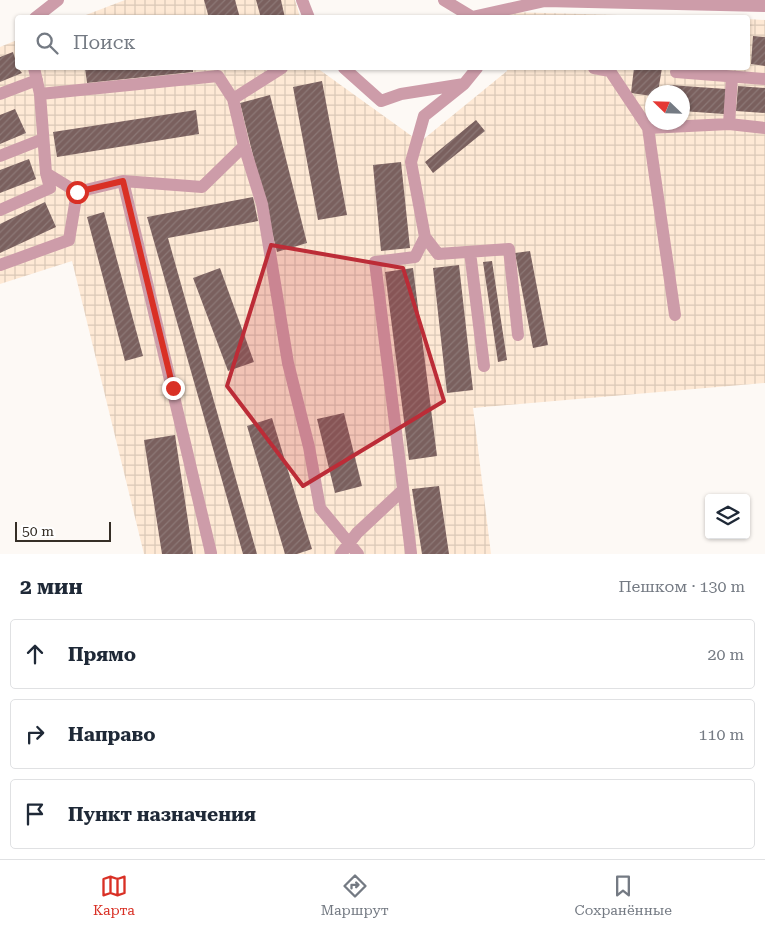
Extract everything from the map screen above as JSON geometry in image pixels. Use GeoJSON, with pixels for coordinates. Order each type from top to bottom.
{"type":"FeatureCollection","features":[{"type":"Feature","properties":{"kind":"street"},"geometry":{"type":"LineString","coordinates":[[39,15],[58,0]]}},
{"type":"Feature","properties":{"kind":"street"},"geometry":{"type":"LineString","coordinates":[[302,0],[308,15]]}},
{"type":"Feature","properties":{"kind":"street"},"geometry":{"type":"LineString","coordinates":[[444,0],[470,15]]}},
{"type":"Feature","properties":{"kind":"street"},"geometry":{"type":"LineString","coordinates":[[481,15],[545,0],[765,6]]}},
{"type":"Feature","properties":{"kind":"street"},"geometry":{"type":"LineString","coordinates":[[233,99],[279,70]]}},
{"type":"Feature","properties":{"kind":"street"},"geometry":{"type":"LineString","coordinates":[[346,70],[381,101],[401,94],[464,84]]}},
{"type":"Feature","properties":{"kind":"street"},"geometry":{"type":"LineString","coordinates":[[475,70],[464,84],[424,116],[411,162],[424,237],[438,254],[509,249],[518,335]]}},
{"type":"Feature","properties":{"kind":"street"},"geometry":{"type":"LineString","coordinates":[[605,70],[610,71],[645,124]]}},
{"type":"Feature","properties":{"kind":"street"},"geometry":{"type":"LineString","coordinates":[[676,72],[765,79]]}},
{"type":"Feature","properties":{"kind":"street"},"geometry":{"type":"LineString","coordinates":[[0,94],[35,74],[40,94],[46,173],[50,188],[0,210]]}},
{"type":"Feature","properties":{"kind":"street"},"geometry":{"type":"LineString","coordinates":[[40,94],[218,76],[233,99],[244,146],[262,204],[288,363],[309,447],[320,508],[358,554]]}},
{"type":"Feature","properties":{"kind":"street"},"geometry":{"type":"LineString","coordinates":[[729,124],[732,77]]}},
{"type":"Feature","properties":{"kind":"street"},"geometry":{"type":"LineString","coordinates":[[690,126],[729,124],[765,128]]}},
{"type":"Feature","properties":{"kind":"street"},"geometry":{"type":"LineString","coordinates":[[648,130],[675,315]]}},
{"type":"Feature","properties":{"kind":"street"},"geometry":{"type":"LineString","coordinates":[[0,156],[43,139]]}},
{"type":"Feature","properties":{"kind":"street"},"geometry":{"type":"LineString","coordinates":[[46,173],[77,192],[123,181],[202,186],[244,146]]}},
{"type":"Feature","properties":{"kind":"street"},"geometry":{"type":"LineString","coordinates":[[123,181],[211,553]]}},
{"type":"Feature","properties":{"kind":"street"},"geometry":{"type":"LineString","coordinates":[[0,265],[69,240],[77,192]]}},
{"type":"Feature","properties":{"kind":"street"},"geometry":{"type":"LineString","coordinates":[[411,553],[375,262],[415,257],[424,237]]}},
{"type":"Feature","properties":{"kind":"street"},"geometry":{"type":"LineString","coordinates":[[470,252],[484,366]]}},
{"type":"Feature","properties":{"kind":"street"},"geometry":{"type":"LineString","coordinates":[[341,554],[403,490]]}},
{"type":"Feature","properties":{"kind":"highlighted area"},"geometry":{"type":"Polygon","coordinates":[[[271,245],[403,268],[444,401],[303,486],[227,386],[271,245]]]}},
{"type":"Feature","properties":{"kind":"shaded area"},"geometry":{"type":"Polygon","coordinates":[[[125,0],[295,0],[299,15],[86,15],[125,0]]]}},
{"type":"Feature","properties":{"kind":"shaded area"},"geometry":{"type":"Polygon","coordinates":[[[507,12],[617,15],[507,15],[507,12]]]}},
{"type":"Feature","properties":{"kind":"shaded area"},"geometry":{"type":"Polygon","coordinates":[[[750,19],[765,20],[765,383],[473,408],[491,554],[144,554],[72,261],[0,284],[0,47],[15,41],[15,70],[320,70],[420,142],[507,70],[750,70],[750,19]]]}},
{"type":"Feature","properties":{"kind":"building"},"geometry":{"type":"Polygon","coordinates":[[[204,0],[235,0],[239,15],[208,15],[204,0]]]}},
{"type":"Feature","properties":{"kind":"building"},"geometry":{"type":"Polygon","coordinates":[[[256,0],[281,0],[284,15],[260,15],[256,0]]]}},
{"type":"Feature","properties":{"kind":"building"},"geometry":{"type":"Polygon","coordinates":[[[753,36],[765,37],[765,66],[751,64],[753,36]]]}},
{"type":"Feature","properties":{"kind":"building"},"geometry":{"type":"Polygon","coordinates":[[[13,52],[15,70],[20,70],[22,73],[0,82],[0,57],[13,52]]]}},
{"type":"Feature","properties":{"kind":"building"},"geometry":{"type":"Polygon","coordinates":[[[85,70],[193,70],[193,72],[87,83],[85,70]]]}},
{"type":"Feature","properties":{"kind":"building"},"geometry":{"type":"Polygon","coordinates":[[[634,70],[662,70],[659,85],[645,85],[645,95],[631,93],[634,70]]]}},
{"type":"Feature","properties":{"kind":"building"},"geometry":{"type":"Polygon","coordinates":[[[322,81],[347,215],[318,220],[293,87],[322,81]]]}},
{"type":"Feature","properties":{"kind":"building"},"geometry":{"type":"Polygon","coordinates":[[[690,86],[726,89],[724,114],[690,112],[690,86]]]}},
{"type":"Feature","properties":{"kind":"building"},"geometry":{"type":"Polygon","coordinates":[[[738,86],[765,88],[765,113],[736,111],[738,86]]]}},
{"type":"Feature","properties":{"kind":"building"},"geometry":{"type":"Polygon","coordinates":[[[270,95],[307,243],[277,252],[240,103],[270,95]]]}},
{"type":"Feature","properties":{"kind":"building"},"geometry":{"type":"Polygon","coordinates":[[[15,109],[26,133],[0,144],[0,115],[15,109]]]}},
{"type":"Feature","properties":{"kind":"building"},"geometry":{"type":"Polygon","coordinates":[[[196,110],[199,134],[57,157],[53,132],[196,110]]]}},
{"type":"Feature","properties":{"kind":"building"},"geometry":{"type":"Polygon","coordinates":[[[476,120],[485,131],[433,173],[425,162],[476,120]]]}},
{"type":"Feature","properties":{"kind":"building"},"geometry":{"type":"Polygon","coordinates":[[[29,159],[36,179],[0,193],[0,170],[29,159]]]}},
{"type":"Feature","properties":{"kind":"building"},"geometry":{"type":"Polygon","coordinates":[[[401,162],[410,248],[381,251],[373,165],[401,162]]]}},
{"type":"Feature","properties":{"kind":"building"},"geometry":{"type":"Polygon","coordinates":[[[253,197],[258,221],[168,238],[257,554],[243,554],[147,217],[253,197]]]}},
{"type":"Feature","properties":{"kind":"building"},"geometry":{"type":"Polygon","coordinates":[[[45,202],[56,227],[0,253],[0,224],[45,202]]]}},
{"type":"Feature","properties":{"kind":"building"},"geometry":{"type":"Polygon","coordinates":[[[104,212],[143,356],[125,361],[87,217],[104,212]]]}},
{"type":"Feature","properties":{"kind":"building"},"geometry":{"type":"Polygon","coordinates":[[[530,251],[548,345],[533,348],[515,253],[530,251]]]}},
{"type":"Feature","properties":{"kind":"building"},"geometry":{"type":"Polygon","coordinates":[[[492,261],[507,360],[498,362],[483,262],[492,261]]]}},
{"type":"Feature","properties":{"kind":"building"},"geometry":{"type":"Polygon","coordinates":[[[459,265],[473,390],[447,393],[433,268],[459,265]]]}},
{"type":"Feature","properties":{"kind":"building"},"geometry":{"type":"Polygon","coordinates":[[[220,268],[254,362],[228,371],[193,278],[220,268]]]}},
{"type":"Feature","properties":{"kind":"building"},"geometry":{"type":"Polygon","coordinates":[[[413,268],[437,456],[409,460],[385,272],[413,268]]]}},
{"type":"Feature","properties":{"kind":"building"},"geometry":{"type":"Polygon","coordinates":[[[344,413],[362,486],[335,493],[317,419],[344,413]]]}},
{"type":"Feature","properties":{"kind":"building"},"geometry":{"type":"Polygon","coordinates":[[[272,418],[312,549],[297,554],[285,554],[247,426],[272,418]]]}},
{"type":"Feature","properties":{"kind":"building"},"geometry":{"type":"Polygon","coordinates":[[[175,435],[193,554],[162,554],[144,440],[175,435]]]}},
{"type":"Feature","properties":{"kind":"building"},"geometry":{"type":"Polygon","coordinates":[[[439,486],[449,554],[422,554],[412,489],[439,486]]]}},
{"type":"Feature","properties":{"kind":"route"},"geometry":{"type":"LineString","coordinates":[[77,192],[123,181],[173,388]]}}]}
